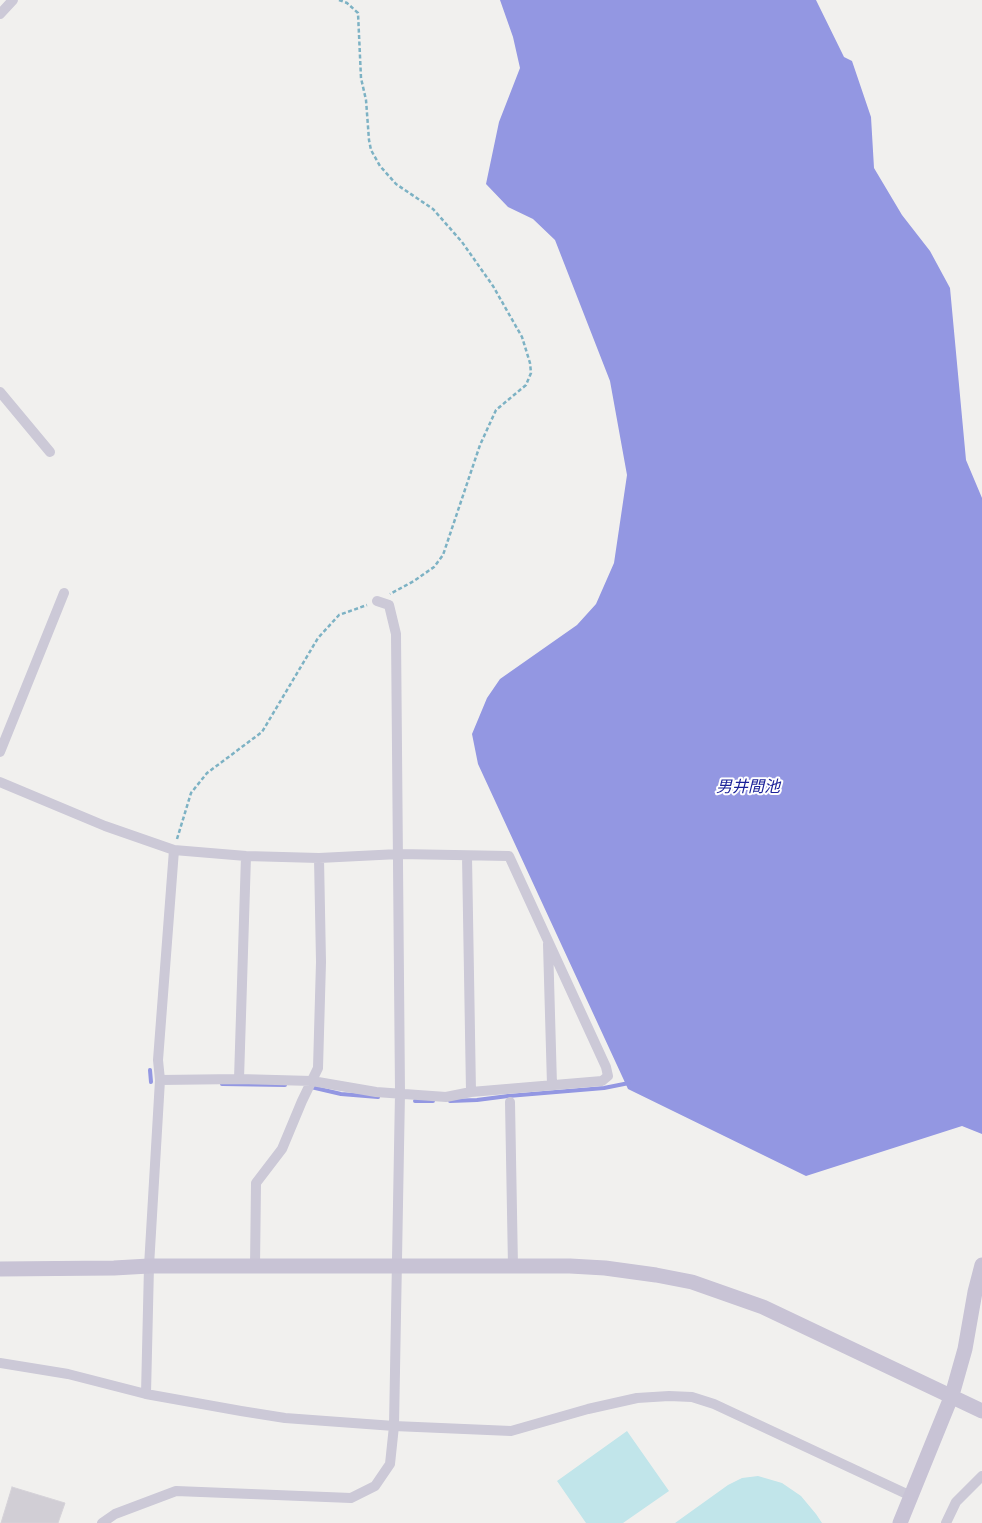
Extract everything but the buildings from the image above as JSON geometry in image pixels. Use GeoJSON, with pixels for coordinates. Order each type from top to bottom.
{"type":"FeatureCollection","features":[{"type":"Feature","properties":{"kind":"street"},"geometry":{"type":"LineString","coordinates":[[0,14],[13,0]]}},
{"type":"Feature","properties":{"kind":"street"},"geometry":{"type":"LineString","coordinates":[[0,392],[50,452]]}},
{"type":"Feature","properties":{"kind":"street"},"geometry":{"type":"LineString","coordinates":[[0,752],[64,594]]}},
{"type":"Feature","properties":{"kind":"street"},"geometry":{"type":"LineString","coordinates":[[102,1523],[115,1514],[176,1491],[351,1498],[375,1486],[390,1464],[394,1426],[400,1093],[396,634],[389,605],[377,600]]}},
{"type":"Feature","properties":{"kind":"street"},"geometry":{"type":"LineString","coordinates":[[0,782],[105,826],[174,850],[246,856],[319,858],[399,854],[509,856],[606,1067],[608,1076],[602,1081],[471,1092],[446,1097],[376,1092],[312,1081],[239,1078],[160,1080]]}},
{"type":"Feature","properties":{"kind":"street"},"geometry":{"type":"LineString","coordinates":[[146,1394],[149,1266],[160,1080],[158,1060],[174,850]]}},
{"type":"Feature","properties":{"kind":"street"},"geometry":{"type":"LineString","coordinates":[[239,1078],[246,856]]}},
{"type":"Feature","properties":{"kind":"street"},"geometry":{"type":"LineString","coordinates":[[467,856],[471,1092]]}},
{"type":"Feature","properties":{"kind":"street"},"geometry":{"type":"LineString","coordinates":[[255,1267],[256,1183],[282,1149],[302,1100],[318,1068],[321,962],[319,858]]}},
{"type":"Feature","properties":{"kind":"street"},"geometry":{"type":"LineString","coordinates":[[548,939],[552,1085]]}},
{"type":"Feature","properties":{"kind":"street"},"geometry":{"type":"LineString","coordinates":[[510,1102],[513,1266]]}},
{"type":"Feature","properties":{"kind":"street"},"geometry":{"type":"LineString","coordinates":[[900,1523],[952,1395],[965,1349],[982,1265]]}},
{"type":"Feature","properties":{"kind":"street"},"geometry":{"type":"LineString","coordinates":[[0,1269],[149,1266],[513,1266],[605,1268],[656,1275],[692,1282],[763,1307],[982,1410]]}},
{"type":"Feature","properties":{"kind":"street"},"geometry":{"type":"LineString","coordinates":[[0,1363],[68,1374],[146,1394],[285,1418],[394,1426],[511,1431],[588,1408],[637,1398],[692,1397],[714,1404],[911,1496]]}},
{"type":"Feature","properties":{"kind":"street"},"geometry":{"type":"LineString","coordinates":[[946,1523],[956,1502],[982,1476]]}},
{"type":"Feature","properties":{"kind":"path"},"geometry":{"type":"LineString","coordinates":[[174,850],[192,793],[207,773],[262,732],[318,638],[339,615],[377,600],[414,581],[434,567],[443,556],[480,445],[496,410],[526,385],[531,373],[522,337],[493,286],[462,242],[433,209],[396,184],[380,166],[371,150],[368,140],[366,100],[361,78],[358,12],[347,3],[339,0]]}},
{"type":"Feature","properties":{"kind":"shaded area"},"geometry":{"type":"Polygon","coordinates":[[[627,1431],[669,1491],[623,1523],[586,1523],[557,1481],[627,1431]]]}},
{"type":"Feature","properties":{"kind":"shaded area"},"geometry":{"type":"Polygon","coordinates":[[[758,1476],[782,1483],[801,1496],[822,1523],[675,1523],[728,1485],[742,1478],[758,1476]]]}},
{"type":"Feature","properties":{"kind":"water","name":"男井間池"},"geometry":{"type":"Polygon","coordinates":[[[500,0],[816,0],[844,57],[852,61],[871,117],[874,168],[902,215],[930,251],[950,288],[966,460],[982,498],[982,1134],[962,1126],[806,1176],[628,1089],[478,764],[472,734],[487,698],[500,679],[577,625],[596,604],[614,563],[627,475],[610,381],[555,240],[533,219],[508,207],[486,184],[499,122],[520,68],[513,37],[500,0]]]}},
{"type":"Feature","properties":{"kind":"waterway"},"geometry":{"type":"LineString","coordinates":[[150,1070],[151,1082]]}},
{"type":"Feature","properties":{"kind":"waterway"},"geometry":{"type":"LineString","coordinates":[[450,1101],[604,1088],[629,1083]]}},
{"type":"Feature","properties":{"kind":"waterway"},"geometry":{"type":"LineString","coordinates":[[222,1084],[285,1085]]}},
{"type":"Feature","properties":{"kind":"waterway"},"geometry":{"type":"LineString","coordinates":[[311,1087],[341,1094],[378,1097]]}},
{"type":"Feature","properties":{"kind":"waterway"},"geometry":{"type":"LineString","coordinates":[[415,1101],[433,1101]]}}]}
